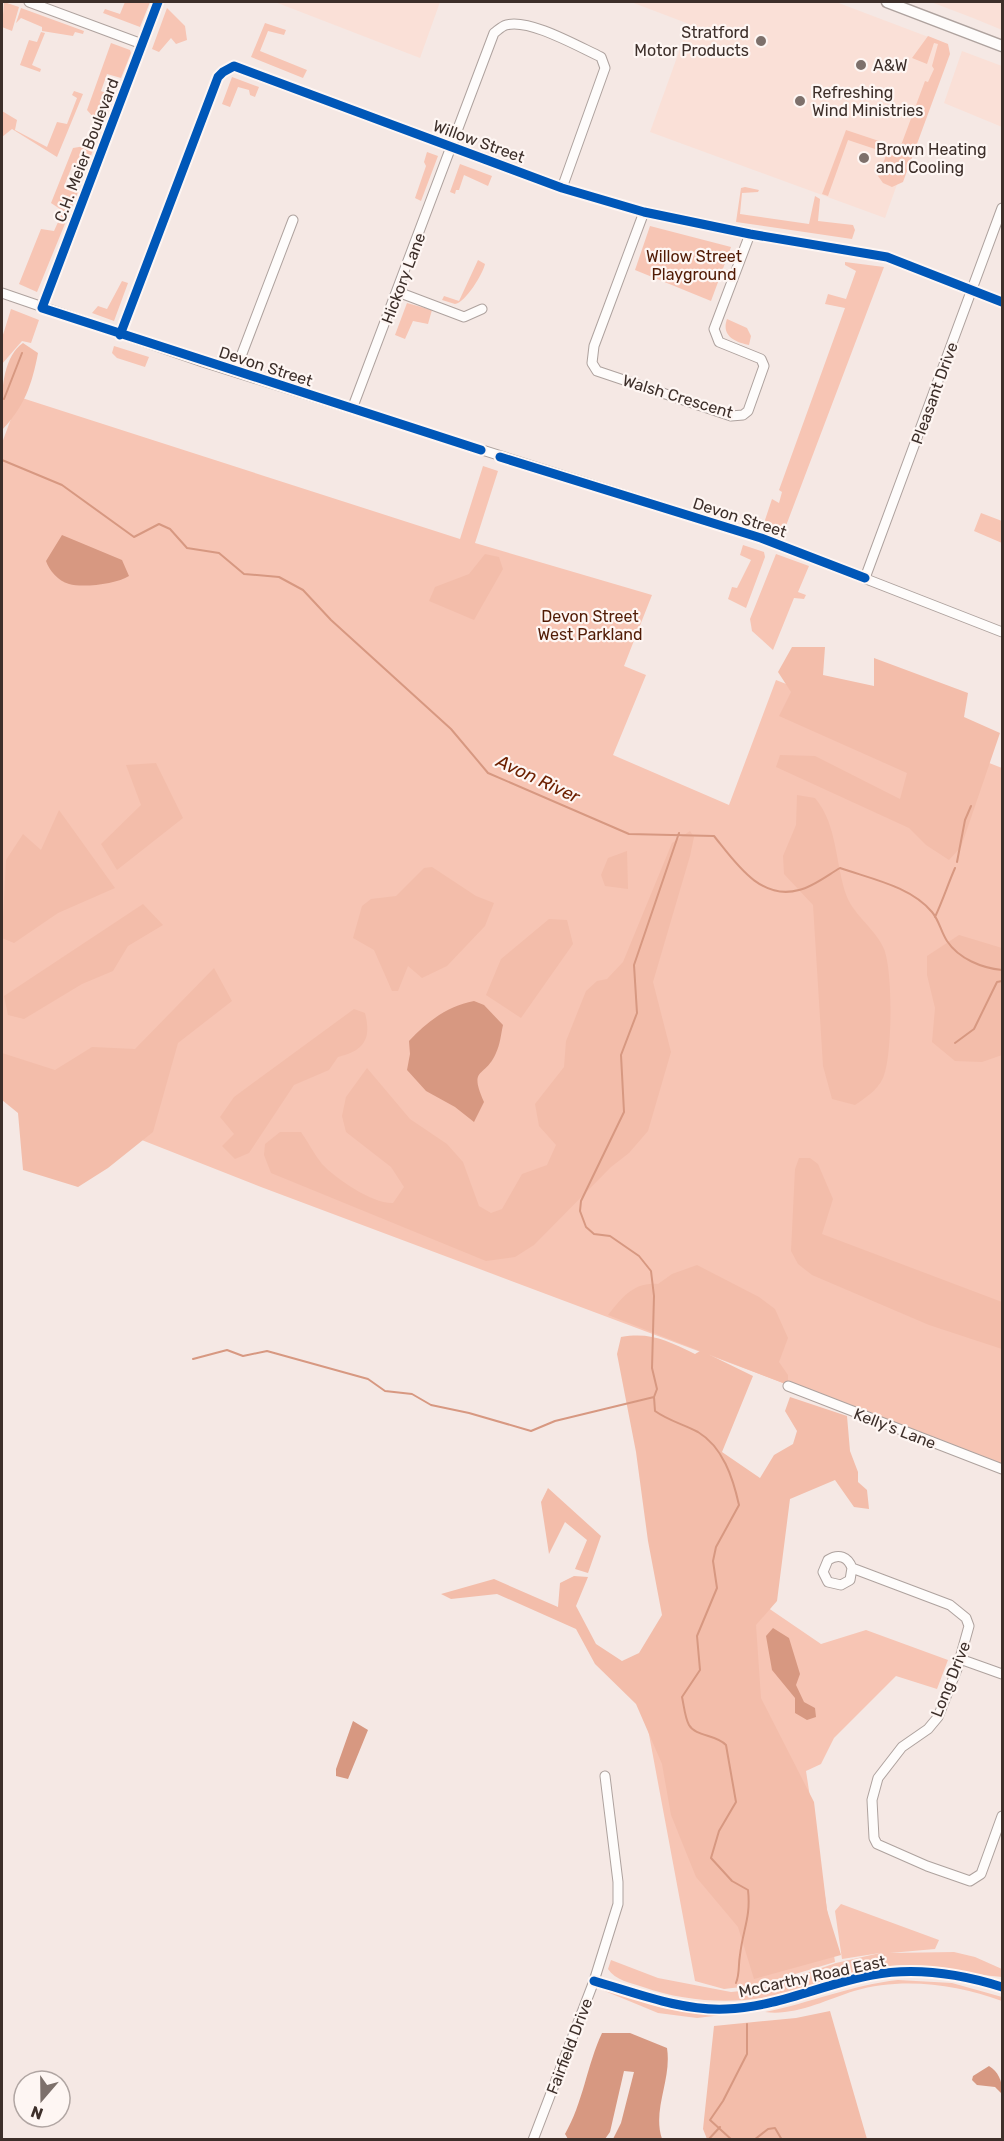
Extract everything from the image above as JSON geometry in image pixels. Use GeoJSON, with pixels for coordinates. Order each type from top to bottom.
{"type":"FeatureCollection","features":[{"type":"Feature","properties":{"kind":"main road"},"geometry":{"type":"LineString","coordinates":[[887,2],[1002,46]]}},
{"type":"Feature","properties":{"kind":"street"},"geometry":{"type":"LineString","coordinates":[[29,2],[142,44]]}},
{"type":"Feature","properties":{"kind":"street","name":"C.H. Meier Boulevard"},"geometry":{"type":"LineString","coordinates":[[42,308],[158,2]]}},
{"type":"Feature","properties":{"kind":"street","name":"Hickory Lane"},"geometry":{"type":"LineString","coordinates":[[352,409],[453,147],[494,33],[505,25],[520,24],[559,38],[601,57],[605,68],[562,188]]}},
{"type":"Feature","properties":{"kind":"street","name":"Willow Street"},"geometry":{"type":"LineString","coordinates":[[120,335],[218,80],[228,68],[242,68],[562,188],[644,212],[750,234],[887,257],[1002,302]]}},
{"type":"Feature","properties":{"kind":"street","name":"Pleasant Drive"},"geometry":{"type":"LineString","coordinates":[[865,579],[1002,208]]}},
{"type":"Feature","properties":{"kind":"street","name":"Walsh Crescent"},"geometry":{"type":"LineString","coordinates":[[644,212],[594,346],[592,363],[600,372],[731,416],[743,415],[748,411],[764,366],[761,359],[719,342],[714,329],[750,234]]}},
{"type":"Feature","properties":{"kind":"street"},"geometry":{"type":"LineString","coordinates":[[235,372],[293,220]]}},
{"type":"Feature","properties":{"kind":"street"},"geometry":{"type":"LineString","coordinates":[[398,292],[464,316],[482,309]]}},
{"type":"Feature","properties":{"kind":"street","name":"Devon Street"},"geometry":{"type":"LineString","coordinates":[[2,293],[120,335],[761,538],[1002,632]]}},
{"type":"Feature","properties":{"kind":"street","name":"Kelly's Lane"},"geometry":{"type":"LineString","coordinates":[[788,1386],[1002,1469]]}},
{"type":"Feature","properties":{"kind":"street","name":"Long Drive"},"geometry":{"type":"LineString","coordinates":[[852,1569],[959,1611],[969,1626],[960,1659],[938,1717],[928,1729],[902,1747],[878,1778],[872,1800],[874,1838],[882,1849],[970,1881],[981,1874],[1002,1816]]}},
{"type":"Feature","properties":{"kind":"street"},"geometry":{"type":"LineString","coordinates":[[960,1659],[1002,1674]]}},
{"type":"Feature","properties":{"kind":"street","name":"Fairfield Drive"},"geometry":{"type":"LineString","coordinates":[[533,2139],[594,1981],[618,1904],[618,1882],[605,1776]]}},
{"type":"Feature","properties":{"kind":"street","name":"McCarthy Road East"},"geometry":{"type":"LineString","coordinates":[[594,1981],[685,2006],[726,2009],[792,1999],[872,1975],[901,1973],[954,1975],[1002,1987]]}},
{"type":"Feature","properties":{"kind":"shaded area"},"geometry":{"type":"Polygon","coordinates":[[[275,2],[440,2],[420,58],[275,2]]]}},
{"type":"Feature","properties":{"kind":"shaded area"},"geometry":{"type":"Polygon","coordinates":[[[631,2],[836,2],[947,44],[885,218],[650,132],[689,24],[631,2]]]}},
{"type":"Feature","properties":{"kind":"shaded area"},"geometry":{"type":"Polygon","coordinates":[[[931,2],[1002,2],[1002,30],[973,18],[931,2]]]}},
{"type":"Feature","properties":{"kind":"shaded area"},"geometry":{"type":"Polygon","coordinates":[[[962,51],[1002,66],[1002,127],[944,103],[962,51]]]}},
{"type":"Feature","properties":{"kind":"shaded area"},"geometry":{"type":"Polygon","coordinates":[[[23,343],[38,353],[36,365],[21,404],[2,430],[2,394],[6,370],[15,350],[23,343]]]}},
{"type":"Feature","properties":{"kind":"shaded area"},"geometry":{"type":"Polygon","coordinates":[[[62,535],[122,560],[129,576],[117,581],[91,585],[69,584],[61,580],[46,561],[62,535]]]}},
{"type":"Feature","properties":{"kind":"shaded area"},"geometry":{"type":"Polygon","coordinates":[[[485,554],[499,557],[503,569],[474,620],[429,601],[435,587],[469,574],[485,554]]]}},
{"type":"Feature","properties":{"kind":"shaded area"},"geometry":{"type":"Polygon","coordinates":[[[792,647],[825,647],[823,675],[874,686],[874,658],[968,693],[964,717],[1000,733],[961,847],[949,860],[926,845],[909,828],[776,767],[780,755],[815,756],[900,799],[907,773],[779,716],[791,692],[778,672],[792,647]]]}},
{"type":"Feature","properties":{"kind":"shaded area"},"geometry":{"type":"Polygon","coordinates":[[[156,763],[183,818],[117,870],[101,844],[141,805],[126,765],[156,763]]]}},
{"type":"Feature","properties":{"kind":"shaded area"},"geometry":{"type":"Polygon","coordinates":[[[797,795],[815,798],[828,820],[847,897],[880,942],[887,960],[891,1010],[885,1072],[877,1087],[855,1105],[832,1099],[823,1066],[813,905],[784,874],[783,856],[796,825],[797,795]]]}},
{"type":"Feature","properties":{"kind":"shaded area"},"geometry":{"type":"Polygon","coordinates":[[[59,810],[115,888],[58,913],[14,943],[2,938],[6,860],[23,834],[41,850],[59,810]]]}},
{"type":"Feature","properties":{"kind":"shaded area"},"geometry":{"type":"Polygon","coordinates":[[[690,831],[694,837],[690,856],[653,982],[671,1052],[648,1131],[629,1153],[611,1167],[534,1245],[515,1257],[486,1261],[271,1173],[264,1155],[265,1144],[280,1132],[301,1132],[322,1164],[336,1177],[365,1195],[393,1203],[404,1187],[391,1167],[346,1132],[342,1116],[346,1097],[367,1068],[410,1119],[447,1144],[463,1162],[479,1206],[491,1213],[502,1209],[522,1174],[547,1165],[556,1145],[539,1126],[535,1104],[564,1067],[566,1041],[586,991],[597,981],[607,979],[623,962],[672,843],[690,831]]]}},
{"type":"Feature","properties":{"kind":"shaded area"},"geometry":{"type":"Polygon","coordinates":[[[627,851],[628,889],[605,886],[601,875],[608,858],[627,851]]]}},
{"type":"Feature","properties":{"kind":"shaded area"},"geometry":{"type":"Polygon","coordinates":[[[432,867],[476,896],[494,903],[485,926],[447,966],[422,978],[408,966],[398,991],[392,991],[374,950],[353,938],[362,906],[371,899],[396,896],[424,868],[432,867]]]}},
{"type":"Feature","properties":{"kind":"shaded area"},"geometry":{"type":"Polygon","coordinates":[[[143,904],[163,925],[128,946],[113,971],[82,984],[24,1019],[8,1015],[4,996],[143,904]]]}},
{"type":"Feature","properties":{"kind":"shaded area"},"geometry":{"type":"Polygon","coordinates":[[[549,919],[567,920],[573,944],[521,1018],[486,995],[501,959],[549,919]]]}},
{"type":"Feature","properties":{"kind":"shaded area"},"geometry":{"type":"Polygon","coordinates":[[[959,935],[1002,948],[1002,1055],[982,1062],[955,1061],[932,1042],[935,1008],[927,975],[927,956],[959,935]]]}},
{"type":"Feature","properties":{"kind":"shaded area"},"geometry":{"type":"Polygon","coordinates":[[[214,968],[232,1001],[178,1043],[153,1132],[108,1168],[78,1187],[23,1170],[18,1113],[2,1100],[2,1053],[55,1070],[92,1047],[135,1049],[214,968]]]}},
{"type":"Feature","properties":{"kind":"shaded area"},"geometry":{"type":"Polygon","coordinates":[[[474,1001],[484,1005],[503,1025],[496,1053],[478,1078],[479,1091],[484,1102],[474,1122],[455,1107],[426,1091],[407,1070],[410,1054],[409,1041],[438,1016],[464,1003],[474,1001]]]}},
{"type":"Feature","properties":{"kind":"shaded area"},"geometry":{"type":"Polygon","coordinates":[[[354,1009],[365,1013],[367,1030],[364,1043],[354,1051],[338,1057],[329,1070],[294,1085],[249,1153],[235,1159],[222,1146],[234,1134],[220,1117],[234,1097],[354,1009]]]}},
{"type":"Feature","properties":{"kind":"shaded area"},"geometry":{"type":"Polygon","coordinates":[[[799,1158],[810,1158],[818,1164],[833,1199],[822,1234],[1002,1302],[1002,1349],[929,1325],[812,1275],[798,1264],[791,1251],[795,1169],[799,1158]]]}},
{"type":"Feature","properties":{"kind":"shaded area"},"geometry":{"type":"Polygon","coordinates":[[[697,1265],[759,1297],[775,1309],[788,1338],[779,1362],[788,1375],[788,1385],[708,1354],[753,1376],[722,1452],[760,1478],[774,1455],[793,1444],[797,1431],[785,1411],[790,1397],[847,1416],[850,1451],[858,1472],[858,1482],[867,1490],[869,1509],[854,1507],[835,1480],[790,1499],[777,1601],[756,1625],[761,1698],[814,1802],[827,1910],[841,1955],[754,1979],[738,1927],[696,1877],[671,1815],[662,1764],[636,1704],[595,1664],[576,1629],[497,1594],[451,1599],[441,1594],[494,1579],[558,1607],[560,1583],[574,1576],[588,1577],[576,1606],[596,1644],[622,1661],[639,1653],[662,1615],[648,1541],[636,1452],[617,1354],[621,1337],[632,1336],[659,1339],[695,1354],[700,1351],[608,1315],[623,1297],[635,1288],[658,1284],[672,1274],[697,1265]]]}},
{"type":"Feature","properties":{"kind":"shaded area"},"geometry":{"type":"Polygon","coordinates":[[[548,1488],[601,1536],[588,1573],[575,1569],[587,1540],[565,1522],[549,1554],[541,1502],[548,1488]]]}},
{"type":"Feature","properties":{"kind":"shaded area"},"geometry":{"type":"Polygon","coordinates":[[[773,1628],[789,1638],[800,1674],[796,1685],[804,1702],[815,1708],[816,1717],[807,1720],[795,1713],[795,1698],[772,1670],[766,1636],[773,1628]]]}},
{"type":"Feature","properties":{"kind":"shaded area"},"geometry":{"type":"Polygon","coordinates":[[[353,1721],[368,1730],[348,1779],[336,1776],[336,1769],[353,1721]]]}},
{"type":"Feature","properties":{"kind":"shaded area"},"geometry":{"type":"Polygon","coordinates":[[[830,2011],[867,2139],[707,2139],[703,2129],[714,2026],[796,2018],[830,2011]]]}},
{"type":"Feature","properties":{"kind":"shaded area"},"geometry":{"type":"Polygon","coordinates":[[[602,2033],[630,2033],[667,2048],[667,2072],[659,2117],[662,2139],[613,2139],[621,2123],[634,2072],[624,2071],[610,2132],[605,2139],[568,2139],[565,2134],[576,2110],[602,2033]]]}},
{"type":"Feature","properties":{"kind":"shaded area"},"geometry":{"type":"Polygon","coordinates":[[[989,2066],[1000,2078],[1002,2094],[995,2087],[977,2085],[972,2080],[973,2076],[989,2066]]]}},
{"type":"Feature","properties":{"kind":"green space"},"geometry":{"type":"Polygon","coordinates":[[[4,2],[19,7],[12,31],[2,27],[4,2]]]}},
{"type":"Feature","properties":{"kind":"green space"},"geometry":{"type":"Polygon","coordinates":[[[125,2],[150,2],[140,27],[103,13],[105,9],[120,14],[125,2]]]}},
{"type":"Feature","properties":{"kind":"green space"},"geometry":{"type":"Polygon","coordinates":[[[21,8],[84,31],[83,34],[75,32],[73,36],[42,31],[42,27],[21,18],[16,23],[21,8]]]}},
{"type":"Feature","properties":{"kind":"green space"},"geometry":{"type":"Polygon","coordinates":[[[167,8],[185,26],[187,40],[176,44],[171,38],[159,52],[152,49],[167,8]]]}},
{"type":"Feature","properties":{"kind":"green space"},"geometry":{"type":"Polygon","coordinates":[[[265,23],[286,30],[284,35],[268,31],[260,51],[307,70],[303,78],[251,57],[265,23]]]}},
{"type":"Feature","properties":{"kind":"green space"},"geometry":{"type":"Polygon","coordinates":[[[41,32],[45,33],[32,65],[41,69],[40,72],[20,65],[29,40],[37,42],[41,32]]]}},
{"type":"Feature","properties":{"kind":"green space"},"geometry":{"type":"Polygon","coordinates":[[[928,36],[948,44],[950,54],[903,182],[892,187],[883,183],[878,176],[887,153],[848,140],[828,196],[822,194],[846,130],[900,148],[925,81],[928,82],[934,69],[932,66],[938,44],[934,43],[927,64],[912,58],[928,36]]]}},
{"type":"Feature","properties":{"kind":"green space"},"geometry":{"type":"Polygon","coordinates":[[[111,43],[130,50],[131,53],[121,78],[107,74],[101,91],[113,96],[86,169],[73,164],[64,186],[78,192],[37,292],[19,284],[41,229],[54,231],[63,211],[51,203],[73,148],[85,146],[95,119],[87,110],[111,43]]]}},
{"type":"Feature","properties":{"kind":"green space"},"geometry":{"type":"Polygon","coordinates":[[[232,77],[259,87],[255,97],[250,95],[249,90],[238,87],[230,107],[222,104],[232,77]]]}},
{"type":"Feature","properties":{"kind":"green space"},"geometry":{"type":"Polygon","coordinates":[[[74,91],[83,94],[57,157],[12,129],[2,137],[2,111],[17,120],[15,130],[47,147],[57,122],[67,124],[77,98],[72,95],[74,91]]]}},
{"type":"Feature","properties":{"kind":"green space"},"geometry":{"type":"Polygon","coordinates":[[[427,152],[438,156],[421,201],[415,198],[426,166],[424,162],[427,152]]]}},
{"type":"Feature","properties":{"kind":"green space"},"geometry":{"type":"Polygon","coordinates":[[[460,164],[492,176],[488,186],[464,175],[459,190],[456,190],[455,194],[450,192],[460,164]]]}},
{"type":"Feature","properties":{"kind":"green space"},"geometry":{"type":"Polygon","coordinates":[[[741,188],[759,190],[742,193],[740,214],[809,224],[815,196],[820,199],[818,221],[853,225],[855,230],[852,239],[736,222],[741,188]]]}},
{"type":"Feature","properties":{"kind":"green space","name":"Willow Street Playground"},"geometry":{"type":"Polygon","coordinates":[[[650,226],[731,247],[711,301],[635,270],[650,226]]]}},
{"type":"Feature","properties":{"kind":"green space"},"geometry":{"type":"Polygon","coordinates":[[[478,260],[485,264],[484,269],[464,299],[455,304],[442,300],[444,296],[459,301],[478,260]]]}},
{"type":"Feature","properties":{"kind":"green space"},"geometry":{"type":"Polygon","coordinates":[[[845,262],[884,267],[784,531],[764,523],[772,499],[779,503],[782,492],[779,490],[845,308],[825,304],[828,294],[846,299],[856,271],[845,265],[845,262]]]}},
{"type":"Feature","properties":{"kind":"green space"},"geometry":{"type":"Polygon","coordinates":[[[122,281],[128,283],[114,321],[92,313],[98,306],[107,309],[122,281]]]}},
{"type":"Feature","properties":{"kind":"green space"},"geometry":{"type":"Polygon","coordinates":[[[407,303],[432,310],[428,324],[413,321],[405,339],[395,335],[407,303]]]}},
{"type":"Feature","properties":{"kind":"green space"},"geometry":{"type":"Polygon","coordinates":[[[11,309],[39,320],[31,343],[22,341],[2,364],[2,338],[11,309]]]}},
{"type":"Feature","properties":{"kind":"green space"},"geometry":{"type":"Polygon","coordinates":[[[727,319],[747,328],[751,336],[749,345],[730,337],[726,330],[727,319]]]}},
{"type":"Feature","properties":{"kind":"green space"},"geometry":{"type":"Polygon","coordinates":[[[114,346],[149,357],[145,367],[117,358],[112,353],[114,346]]]}},
{"type":"Feature","properties":{"kind":"green space","name":"Devon Street West Parkland"},"geometry":{"type":"Polygon","coordinates":[[[19,397],[460,539],[483,466],[498,471],[475,543],[652,595],[624,666],[646,675],[613,755],[729,805],[776,680],[1002,768],[1002,1465],[261,1187],[2,1085],[2,443],[19,397]]]}},
{"type":"Feature","properties":{"kind":"green space"},"geometry":{"type":"Polygon","coordinates":[[[981,513],[1002,521],[1002,543],[974,531],[981,513]]]}},
{"type":"Feature","properties":{"kind":"green space"},"geometry":{"type":"Polygon","coordinates":[[[743,545],[764,552],[765,557],[746,608],[728,599],[732,587],[737,588],[751,560],[740,555],[743,545]]]}},
{"type":"Feature","properties":{"kind":"green space"},"geometry":{"type":"Polygon","coordinates":[[[776,554],[809,566],[798,592],[806,595],[804,599],[794,598],[773,650],[752,631],[750,619],[776,554]]]}},
{"type":"Feature","properties":{"kind":"green space"},"geometry":{"type":"Polygon","coordinates":[[[755,1599],[821,1644],[866,1630],[948,1660],[937,1689],[896,1676],[834,1738],[821,1764],[806,1771],[835,1962],[759,1985],[724,1989],[695,1981],[645,1713],[755,1599]]]}},
{"type":"Feature","properties":{"kind":"green space"},"geometry":{"type":"Polygon","coordinates":[[[841,1904],[939,1940],[935,1949],[890,1953],[954,1952],[975,1957],[1002,1969],[1002,1977],[932,1967],[889,1966],[847,1974],[779,1995],[728,2001],[693,1999],[659,1992],[624,1981],[608,1969],[611,1960],[658,1978],[731,1992],[760,1989],[836,1963],[880,1953],[842,1959],[835,1911],[841,1904]]]}},
{"type":"Feature","properties":{"kind":"green space"},"geometry":{"type":"Polygon","coordinates":[[[898,1980],[952,1983],[1002,1997],[1002,2001],[966,1990],[929,1984],[891,1984],[854,1991],[788,2012],[765,2012],[864,1986],[898,1980]]]}},
{"type":"Feature","properties":{"kind":"green space"},"geometry":{"type":"Polygon","coordinates":[[[600,1989],[663,2008],[722,2015],[697,2018],[658,2013],[600,1989]]]}},
{"type":"Feature","properties":{"kind":"waterway"},"geometry":{"type":"LineString","coordinates":[[4,399],[22,353]]}},
{"type":"Feature","properties":{"kind":"waterway","name":"Avon River"},"geometry":{"type":"LineString","coordinates":[[2,460],[62,485],[134,537],[159,524],[170,529],[187,548],[219,553],[244,574],[279,577],[303,590],[331,620],[451,729],[488,773],[629,834],[714,836],[750,877],[772,890],[785,892],[799,890],[815,884],[840,868],[889,884],[923,903],[932,912],[947,941],[964,958],[979,965],[1002,970]]}},
{"type":"Feature","properties":{"kind":"waterway"},"geometry":{"type":"LineString","coordinates":[[957,862],[965,820],[971,806]]}},
{"type":"Feature","properties":{"kind":"waterway"},"geometry":{"type":"LineString","coordinates":[[679,833],[634,965],[637,1013],[621,1055],[624,1112],[581,1201],[580,1211],[586,1227],[594,1234],[610,1236],[639,1256],[651,1271],[654,1296],[652,1368],[657,1389],[654,1397],[655,1411],[707,1438],[726,1464],[739,1505],[716,1547],[713,1561],[717,1588],[697,1636],[700,1670],[682,1697],[686,1719],[692,1729],[722,1741],[726,1745],[736,1802],[719,1831],[711,1858],[732,1881],[748,1890],[748,1916],[736,1983]]}},
{"type":"Feature","properties":{"kind":"waterway"},"geometry":{"type":"LineString","coordinates":[[935,917],[955,868]]}},
{"type":"Feature","properties":{"kind":"waterway"},"geometry":{"type":"LineString","coordinates":[[955,1043],[974,1029],[997,982],[1002,981]]}},
{"type":"Feature","properties":{"kind":"waterway"},"geometry":{"type":"LineString","coordinates":[[193,1359],[227,1350],[243,1356],[267,1351],[368,1379],[385,1391],[412,1394],[431,1405],[469,1413],[531,1431],[555,1421],[654,1397]]}},
{"type":"Feature","properties":{"kind":"waterway"},"geometry":{"type":"LineString","coordinates":[[732,2140],[710,2120],[723,2101],[747,2054],[747,2024]]}},
{"type":"Feature","properties":{"kind":"waterway"},"geometry":{"type":"LineString","coordinates":[[708,2140],[720,2127]]}},
{"type":"Feature","properties":{"kind":"waterway"},"geometry":{"type":"LineString","coordinates":[[754,2140],[768,2129],[775,2128],[782,2140]]}},
{"type":"Feature","properties":{"kind":"cycle path"},"geometry":{"type":"LineString","coordinates":[[158,2],[42,308],[481,450]]}},
{"type":"Feature","properties":{"kind":"cycle path"},"geometry":{"type":"LineString","coordinates":[[120,335],[218,77],[234,66],[562,188],[644,212],[750,234],[887,257],[1002,302]]}},
{"type":"Feature","properties":{"kind":"cycle path"},"geometry":{"type":"LineString","coordinates":[[500,457],[761,538],[865,578]]}},
{"type":"Feature","properties":{"kind":"cycle path"},"geometry":{"type":"LineString","coordinates":[[594,1981],[659,2000],[709,2009],[764,2004],[854,1979],[888,1973],[938,1973],[1002,1987]]}},
{"type":"Feature","properties":{"kind":"place","name":"Stratford Motor Products"},"geometry":{"type":"Point","coordinates":[761,41]}},
{"type":"Feature","properties":{"kind":"place","name":"A&W"},"geometry":{"type":"Point","coordinates":[861,65]}},
{"type":"Feature","properties":{"kind":"place","name":"Refreshing Wind Ministries"},"geometry":{"type":"Point","coordinates":[800,101]}},
{"type":"Feature","properties":{"kind":"place","name":"Brown Heating and Cooling"},"geometry":{"type":"Point","coordinates":[864,158]}}]}
